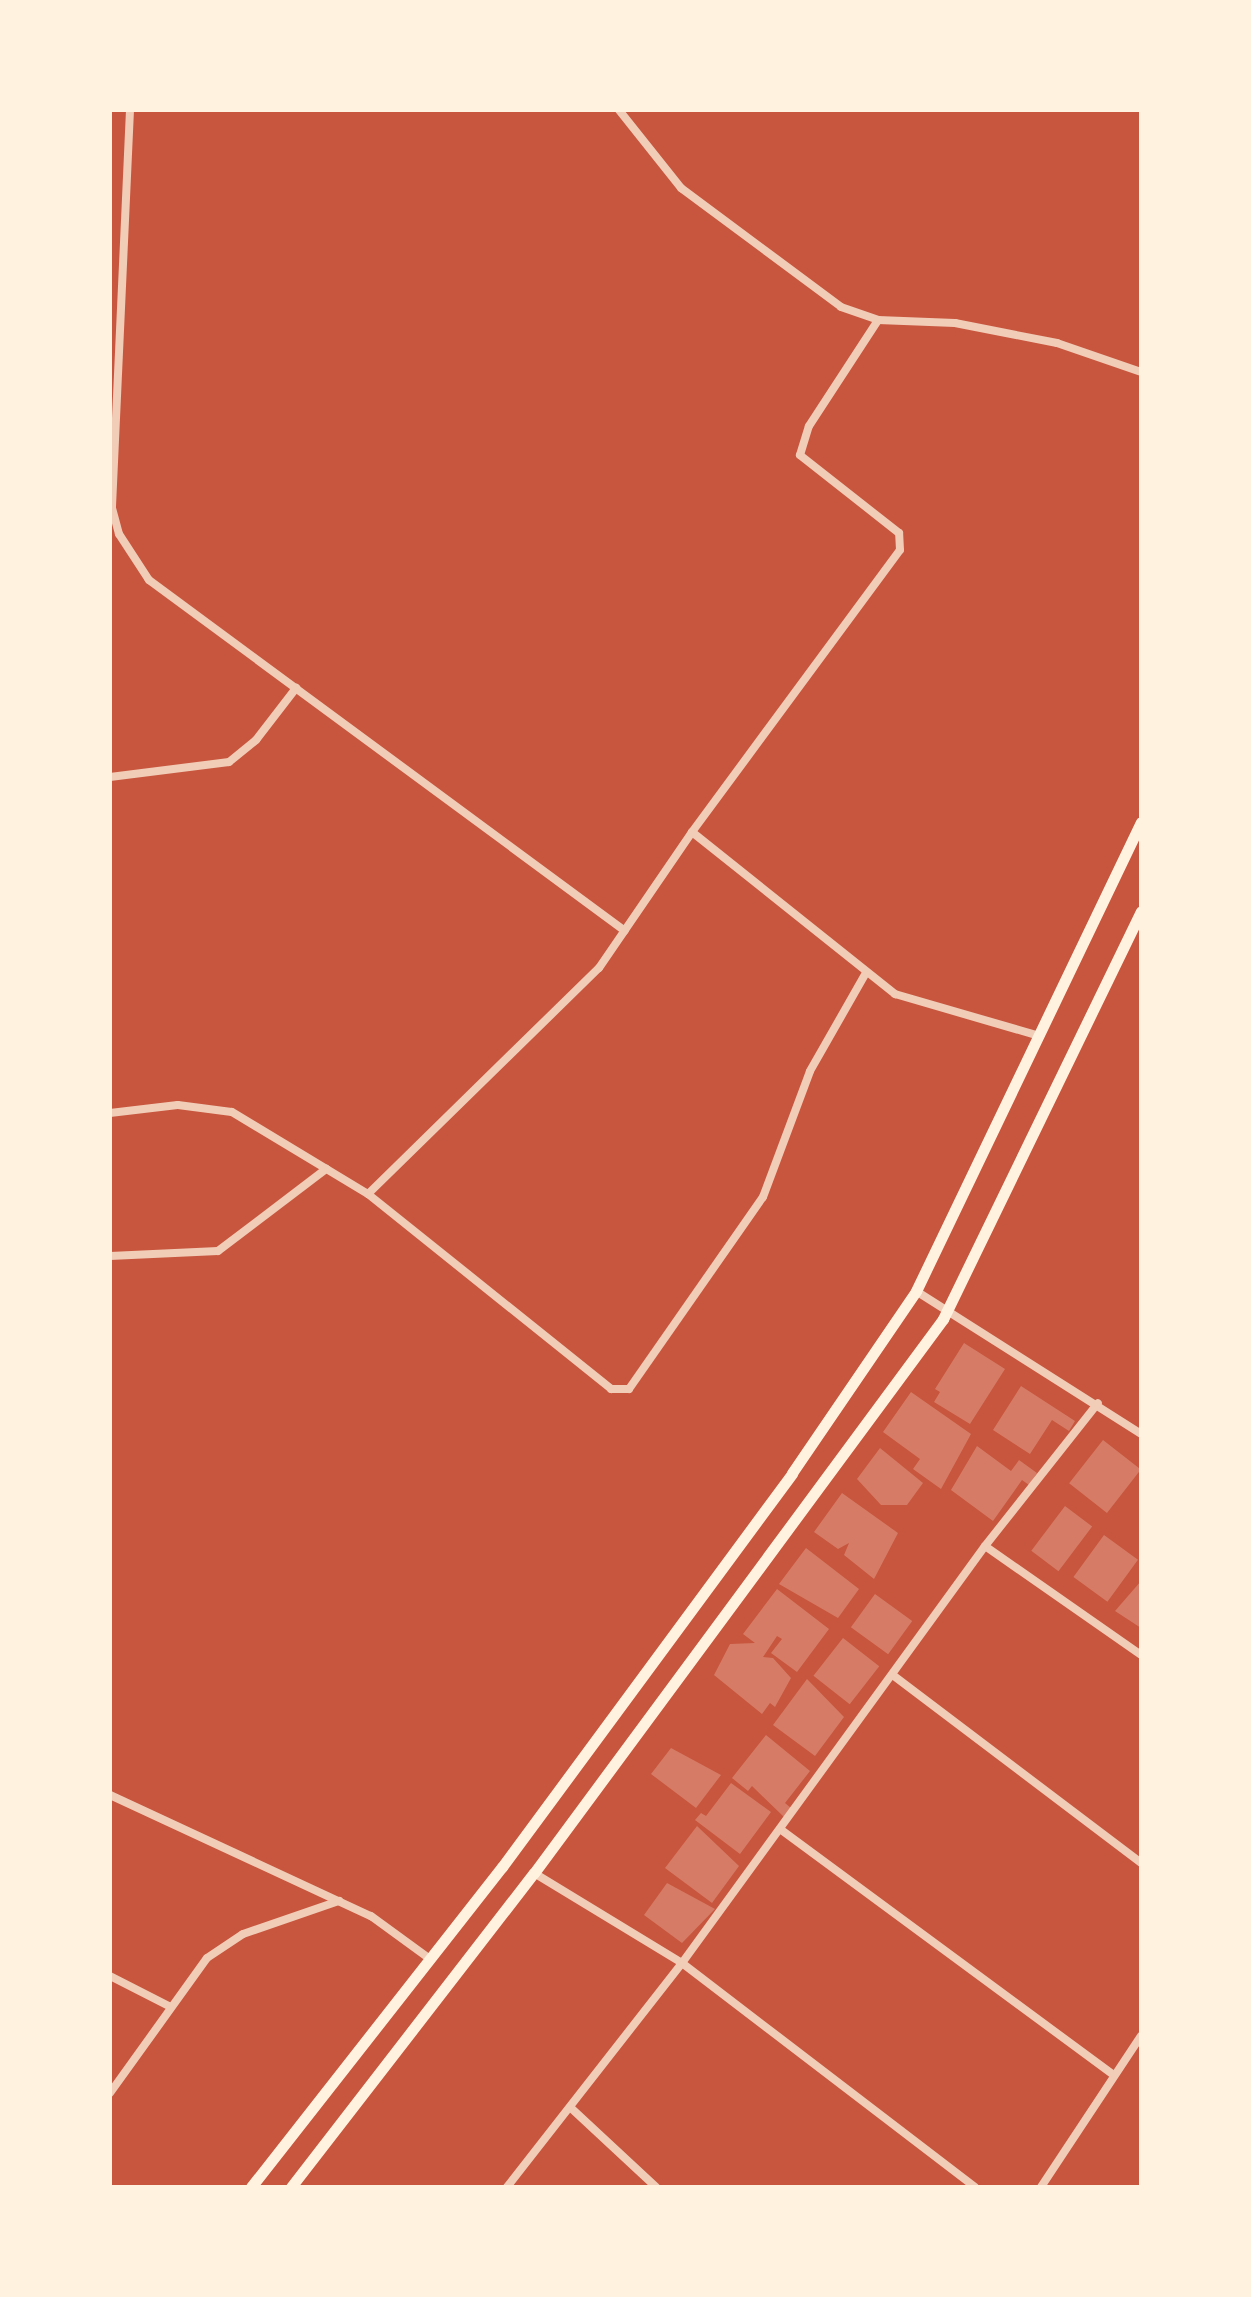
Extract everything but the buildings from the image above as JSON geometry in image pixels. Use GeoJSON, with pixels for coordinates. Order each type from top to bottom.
{"type":"FeatureCollection","features":[{"type":"Feature","properties":{"kind":"main road"},"geometry":{"type":"LineString","coordinates":[[251,2187],[430,1959],[792,1473],[916,1291],[1141,822]]}},
{"type":"Feature","properties":{"kind":"main road"},"geometry":{"type":"LineString","coordinates":[[291,2187],[534,1873],[948,1308],[1141,912]]}},
{"type":"Feature","properties":{"kind":"street"},"geometry":{"type":"LineString","coordinates":[[130,110],[112,508],[119,534],[149,580],[625,931]]}},
{"type":"Feature","properties":{"kind":"street"},"geometry":{"type":"LineString","coordinates":[[618,110],[681,188],[729,228],[841,307],[878,320],[955,323],[1041,340],[1141,372]]}},
{"type":"Feature","properties":{"kind":"street"},"geometry":{"type":"LineString","coordinates":[[368,1194],[600,968],[692,832],[900,550],[900,533],[800,455],[809,426],[878,320]]}},
{"type":"Feature","properties":{"kind":"street"},"geometry":{"type":"LineString","coordinates":[[110,777],[230,762],[256,740],[296,688]]}},
{"type":"Feature","properties":{"kind":"street"},"geometry":{"type":"LineString","coordinates":[[692,832],[828,934],[866,973],[930,1009],[1040,1036]]}},
{"type":"Feature","properties":{"kind":"street"},"geometry":{"type":"LineString","coordinates":[[110,1113],[178,1105],[232,1112],[368,1194],[611,1389],[629,1389],[763,1197],[802,1088],[866,973]]}},
{"type":"Feature","properties":{"kind":"street"},"geometry":{"type":"LineString","coordinates":[[110,1256],[218,1251],[326,1169]]}},
{"type":"Feature","properties":{"kind":"street"},"geometry":{"type":"LineString","coordinates":[[916,1291],[1098,1403],[1141,1434]]}},
{"type":"Feature","properties":{"kind":"street"},"geometry":{"type":"LineString","coordinates":[[507,2187],[682,1964],[985,1546],[1098,1403]]}},
{"type":"Feature","properties":{"kind":"street"},"geometry":{"type":"LineString","coordinates":[[985,1546],[1141,1655]]}},
{"type":"Feature","properties":{"kind":"street"},"geometry":{"type":"LineString","coordinates":[[894,1676],[1141,1864]]}},
{"type":"Feature","properties":{"kind":"street"},"geometry":{"type":"LineString","coordinates":[[110,1795],[339,1901],[430,1959]]}},
{"type":"Feature","properties":{"kind":"street"},"geometry":{"type":"LineString","coordinates":[[780,1829],[1114,2074]]}},
{"type":"Feature","properties":{"kind":"street"},"geometry":{"type":"LineString","coordinates":[[534,1873],[682,1964],[976,2187]]}},
{"type":"Feature","properties":{"kind":"street"},"geometry":{"type":"LineString","coordinates":[[110,2092],[169,2006],[225,1944],[339,1901]]}},
{"type":"Feature","properties":{"kind":"street"},"geometry":{"type":"LineString","coordinates":[[110,1976],[169,2006]]}},
{"type":"Feature","properties":{"kind":"street"},"geometry":{"type":"LineString","coordinates":[[1040,2187],[1141,2036]]}},
{"type":"Feature","properties":{"kind":"street"},"geometry":{"type":"LineString","coordinates":[[571,2108],[656,2187]]}}]}
